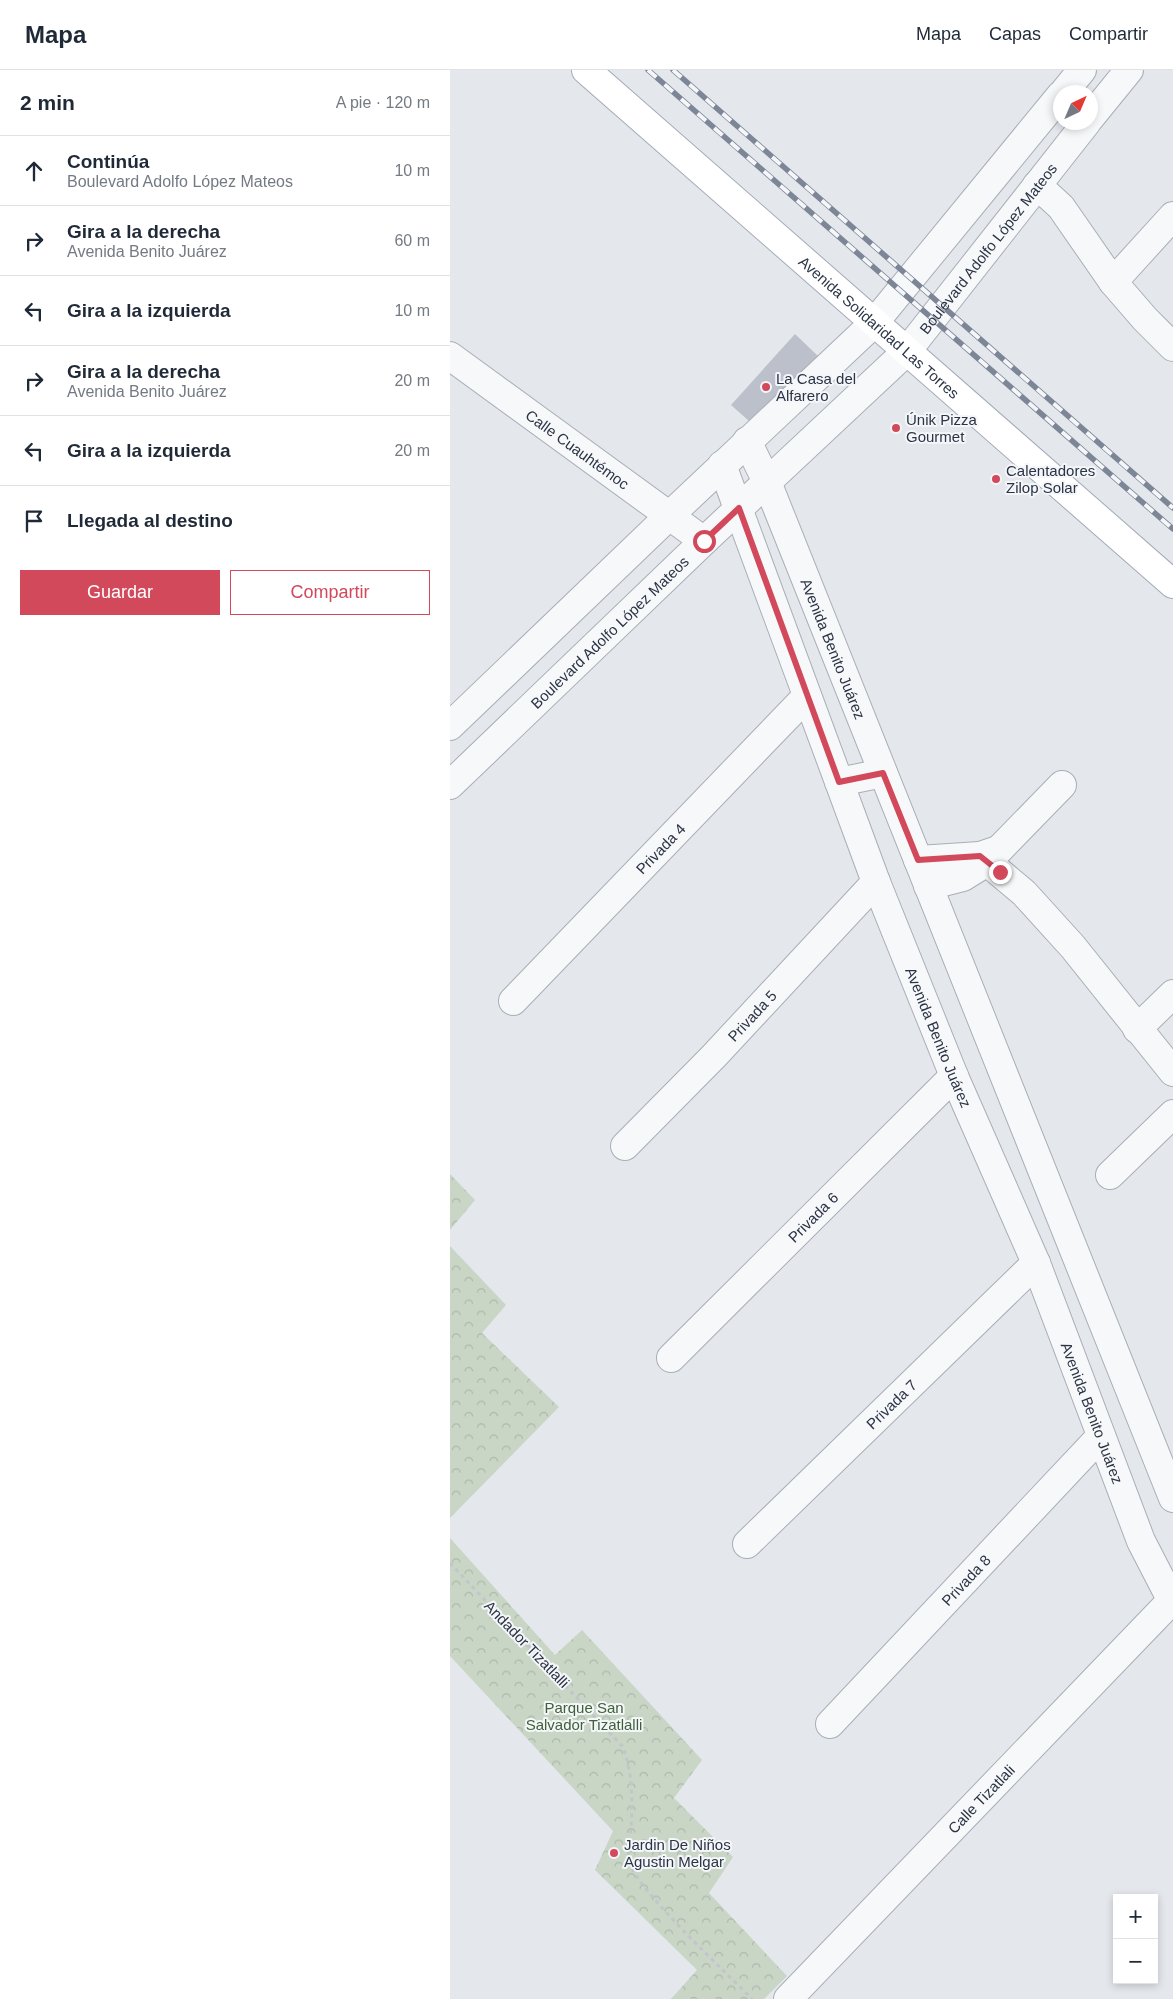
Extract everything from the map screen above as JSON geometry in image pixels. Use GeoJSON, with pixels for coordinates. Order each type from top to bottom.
{"type":"FeatureCollection","features":[{"type":"Feature","properties":{"kind":"main road","name":"Avenida Solidaridad Las Torres"},"geometry":{"type":"LineString","coordinates":[[586,70],[1173,584]]}},
{"type":"Feature","properties":{"kind":"street"},"geometry":{"type":"LineString","coordinates":[[1070,85],[1082,70]]}},
{"type":"Feature","properties":{"kind":"street"},"geometry":{"type":"LineString","coordinates":[[1098,108],[1129,70]]}},
{"type":"Feature","properties":{"kind":"street"},"geometry":{"type":"LineString","coordinates":[[450,726],[747,441],[874,323],[1053,105]]}},
{"type":"Feature","properties":{"kind":"street","name":"Boulevard Adolfo López Mateos"},"geometry":{"type":"LineString","coordinates":[[450,785],[704,541],[907,351],[1081,130]]}},
{"type":"Feature","properties":{"kind":"street"},"geometry":{"type":"LineString","coordinates":[[1037,185],[1060,207],[1113,282],[1145,319],[1173,347]]}},
{"type":"Feature","properties":{"kind":"street"},"geometry":{"type":"LineString","coordinates":[[1113,282],[1173,216]]}},
{"type":"Feature","properties":{"kind":"street","name":"Calle Cuauhtémoc"},"geometry":{"type":"LineString","coordinates":[[450,356],[704,541]]}},
{"type":"Feature","properties":{"kind":"street","name":"Avenida Benito Juárez"},"geometry":{"type":"LineString","coordinates":[[747,441],[767,482],[1173,1498]]}},
{"type":"Feature","properties":{"kind":"street","name":"Avenida Benito Juárez"},"geometry":{"type":"LineString","coordinates":[[722,465],[876,882],[954,1076],[1036,1263],[1141,1542],[1172,1601]]}},
{"type":"Feature","properties":{"kind":"street","name":"Privada 4"},"geometry":{"type":"LineString","coordinates":[[513,1001],[807,696]]}},
{"type":"Feature","properties":{"kind":"street"},"geometry":{"type":"LineString","coordinates":[[839,782],[883,773]]}},
{"type":"Feature","properties":{"kind":"street"},"geometry":{"type":"LineString","coordinates":[[928,886],[963,878],[989,856],[1062,785]]}},
{"type":"Feature","properties":{"kind":"street"},"geometry":{"type":"LineString","coordinates":[[918,860],[989,856],[1073,946],[1173,1072]]}},
{"type":"Feature","properties":{"kind":"street","name":"Privada 5"},"geometry":{"type":"LineString","coordinates":[[625,1146],[714,1056],[876,882]]}},
{"type":"Feature","properties":{"kind":"street"},"geometry":{"type":"LineString","coordinates":[[1137,1029],[1173,994]]}},
{"type":"Feature","properties":{"kind":"street","name":"Privada 6"},"geometry":{"type":"LineString","coordinates":[[671,1358],[954,1076]]}},
{"type":"Feature","properties":{"kind":"street"},"geometry":{"type":"LineString","coordinates":[[1110,1175],[1173,1114]]}},
{"type":"Feature","properties":{"kind":"street","name":"Privada 7"},"geometry":{"type":"LineString","coordinates":[[747,1544],[1036,1263]]}},
{"type":"Feature","properties":{"kind":"street"},"geometry":{"type":"LineString","coordinates":[[1064,1334],[1103,1322]]}},
{"type":"Feature","properties":{"kind":"street","name":"Privada 8"},"geometry":{"type":"LineString","coordinates":[[830,1724],[1100,1437]]}},
{"type":"Feature","properties":{"kind":"street","name":"Calle Tizatlali"},"geometry":{"type":"LineString","coordinates":[[788,1999],[1172,1601]]}},
{"type":"Feature","properties":{"kind":"path","name":"Andador Tizatlalli"},"geometry":{"type":"LineString","coordinates":[[450,1563],[623,1747],[629,1763],[631,1782],[628,1859],[630,1869],[661,1906],[752,1999]]}},
{"type":"Feature","properties":{"kind":"green space"},"geometry":{"type":"Polygon","coordinates":[[[450,1174],[475,1200],[450,1230],[450,1174]]]}},
{"type":"Feature","properties":{"kind":"green space"},"geometry":{"type":"Polygon","coordinates":[[[450,1246],[506,1305],[482,1333],[559,1407],[450,1518],[450,1246]]]}},
{"type":"Feature","properties":{"kind":"green space","name":"Parque San Salvador Tizatlalli"},"geometry":{"type":"Polygon","coordinates":[[[450,1538],[555,1655],[582,1630],[702,1760],[674,1798],[733,1857],[709,1893],[787,1976],[764,1999],[671,1999],[697,1970],[595,1870],[613,1831],[450,1656],[450,1538]]]}},
{"type":"Feature","properties":{"kind":"building","name":"La Casa del Alfarero"},"geometry":{"type":"Polygon","coordinates":[[[795,334],[818,356],[749,421],[731,405],[795,334]]]}},
{"type":"Feature","properties":{"kind":"railway"},"geometry":{"type":"LineString","coordinates":[[648,70],[1173,529]]}},
{"type":"Feature","properties":{"kind":"railway"},"geometry":{"type":"LineString","coordinates":[[673,70],[1173,508]]}},
{"type":"Feature","properties":{"kind":"place","name":"La Casa del Alfarero"},"geometry":{"type":"Point","coordinates":[766,387]}},
{"type":"Feature","properties":{"kind":"place","name":"Únik Pizza Gourmet"},"geometry":{"type":"Point","coordinates":[896,428]}},
{"type":"Feature","properties":{"kind":"place","name":"Calentadores Zilop Solar"},"geometry":{"type":"Point","coordinates":[996,479]}},
{"type":"Feature","properties":{"kind":"place","name":"Jardin De Niños Agustin Melgar"},"geometry":{"type":"Point","coordinates":[614,1853]}},
{"type":"Feature","properties":{"kind":"route"},"geometry":{"type":"LineString","coordinates":[[704,541],[739,508],[839,782],[883,773],[918,860],[980,856],[1000,872]]}}]}
